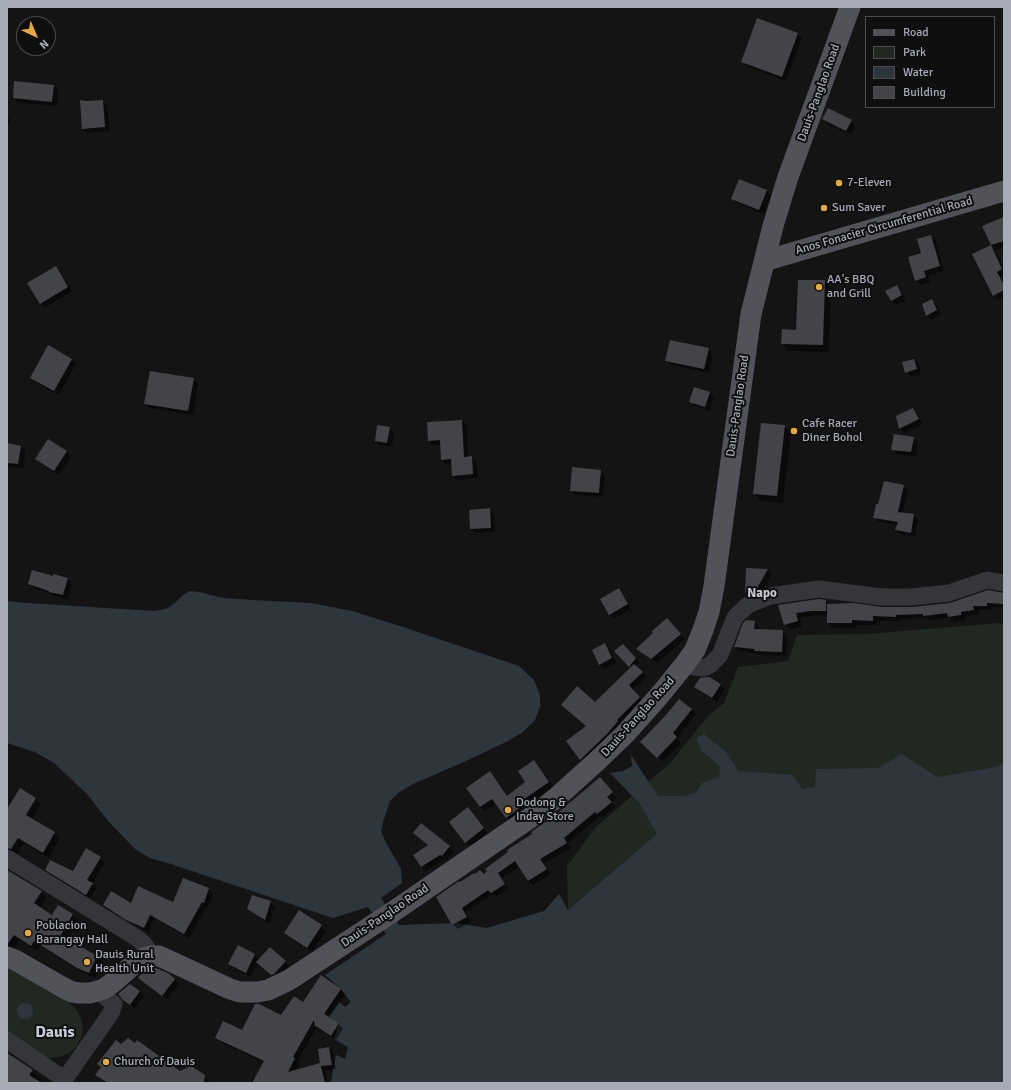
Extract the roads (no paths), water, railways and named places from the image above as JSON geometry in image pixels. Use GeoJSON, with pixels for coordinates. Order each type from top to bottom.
{"type":"FeatureCollection","features":[{"type":"Feature","properties":{"kind":"main road","name":"Dauis-Panglao Road"},"geometry":{"type":"LineString","coordinates":[[152,956],[159,956],[230,989],[240,992],[249,993],[268,990],[289,980],[394,911],[562,794],[625,734],[685,664],[694,650],[709,612],[714,586],[751,314],[764,261],[788,177],[850,7]]}},
{"type":"Feature","properties":{"kind":"main road","name":"Anos Fonacier Circumferential Road"},"geometry":{"type":"LineString","coordinates":[[764,261],[1004,191]]}},
{"type":"Feature","properties":{"kind":"main road"},"geometry":{"type":"LineString","coordinates":[[7,957],[72,992],[90,993],[98,991],[111,984],[135,963],[152,956]]}},
{"type":"Feature","properties":{"kind":"street"},"geometry":{"type":"LineString","coordinates":[[685,664],[704,668],[710,665],[720,654],[735,617],[748,604],[770,596],[819,589],[882,597],[911,597],[949,593],[987,580],[1004,583]]}},
{"type":"Feature","properties":{"kind":"street"},"geometry":{"type":"LineString","coordinates":[[7,858],[137,938],[149,949],[152,956]]}},
{"type":"Feature","properties":{"kind":"street"},"geometry":{"type":"LineString","coordinates":[[7,1040],[63,1081],[111,1013],[114,1004],[98,991]]}},
{"type":"Feature","properties":{"kind":"water"},"geometry":{"type":"Polygon","coordinates":[[[190,591],[224,598],[311,603],[352,611],[519,666],[534,680],[540,695],[540,707],[535,720],[523,732],[508,741],[466,761],[413,784],[398,793],[390,801],[381,831],[401,869],[402,883],[381,898],[399,925],[456,923],[487,928],[544,911],[559,894],[568,910],[657,834],[640,804],[610,773],[623,771],[632,766],[631,755],[658,796],[686,796],[696,792],[702,783],[719,777],[720,766],[702,751],[696,739],[704,734],[726,752],[738,771],[793,775],[802,789],[815,787],[816,769],[878,768],[902,754],[937,777],[996,767],[1004,763],[1004,1083],[331,1082],[336,1055],[345,1059],[348,1047],[334,1039],[339,1023],[328,1017],[339,1002],[345,1007],[351,1002],[341,989],[325,975],[386,934],[368,907],[333,918],[150,858],[136,850],[108,821],[88,795],[54,763],[35,752],[7,743],[7,601],[154,611],[166,609],[190,591]]]}},
{"type":"Feature","properties":{"kind":"water"},"geometry":{"type":"Polygon","coordinates":[[[25,1003],[31,1005],[33,1011],[31,1017],[25,1019],[19,1017],[17,1011],[19,1005],[25,1003]]]}},
{"type":"Feature","properties":{"kind":"place","name":"7-Eleven"},"geometry":{"type":"Point","coordinates":[839,183]}},
{"type":"Feature","properties":{"kind":"place","name":"Sum Saver"},"geometry":{"type":"Point","coordinates":[824,208]}},
{"type":"Feature","properties":{"kind":"place","name":"AA's BBQ and Grill"},"geometry":{"type":"Point","coordinates":[819,287]}},
{"type":"Feature","properties":{"kind":"place","name":"Cafe Racer Diner Bohol"},"geometry":{"type":"Point","coordinates":[794,431]}},
{"type":"Feature","properties":{"kind":"place","name":"Dodong & Inday Store"},"geometry":{"type":"Point","coordinates":[508,810]}},
{"type":"Feature","properties":{"kind":"place","name":"Poblacion Barangay Hall"},"geometry":{"type":"Point","coordinates":[28,933]}},
{"type":"Feature","properties":{"kind":"place","name":"Dauis Rural Health Unit"},"geometry":{"type":"Point","coordinates":[87,962]}},
{"type":"Feature","properties":{"kind":"place","name":"Church of Dauis"},"geometry":{"type":"Point","coordinates":[106,1062]}},
{"type":"Feature","properties":{"kind":"district","name":"Napo"},"geometry":{"type":"Point","coordinates":[762,594]}},
{"type":"Feature","properties":{"kind":"district","name":"Dauis"},"geometry":{"type":"Point","coordinates":[55,1033]}}]}
